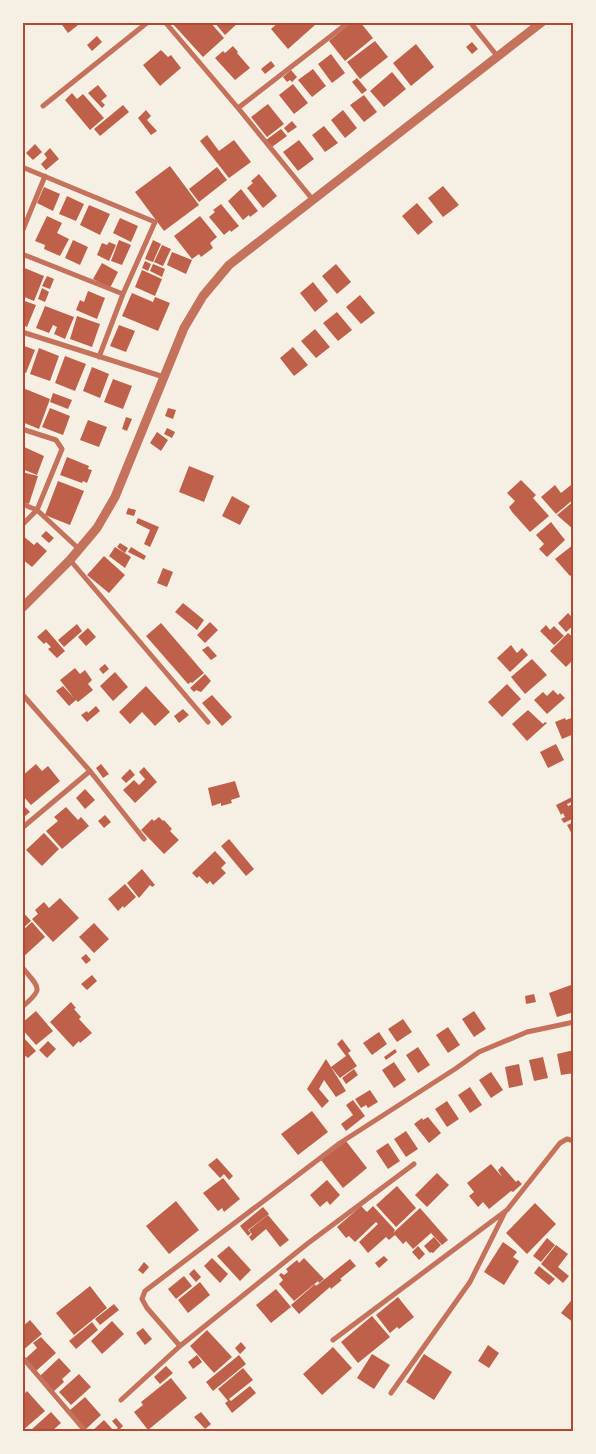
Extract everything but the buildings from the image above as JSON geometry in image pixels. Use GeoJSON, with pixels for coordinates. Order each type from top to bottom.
{"type":"FeatureCollection","features":[{"type":"Feature","properties":{"kind":"street"},"geometry":{"type":"LineString","coordinates":[[43,106],[148,22]]}},
{"type":"Feature","properties":{"kind":"street"},"geometry":{"type":"LineString","coordinates":[[165,22],[313,200]]}},
{"type":"Feature","properties":{"kind":"street"},"geometry":{"type":"LineString","coordinates":[[238,108],[348,22]]}},
{"type":"Feature","properties":{"kind":"street"},"geometry":{"type":"LineString","coordinates":[[470,22],[498,57]]}},
{"type":"Feature","properties":{"kind":"street"},"geometry":{"type":"LineString","coordinates":[[22,608],[70,560],[97,528],[115,497],[184,328],[203,296],[229,265],[542,22]]}},
{"type":"Feature","properties":{"kind":"street"},"geometry":{"type":"LineString","coordinates":[[22,167],[155,222],[123,294],[99,357]]}},
{"type":"Feature","properties":{"kind":"street"},"geometry":{"type":"LineString","coordinates":[[22,232],[45,176]]}},
{"type":"Feature","properties":{"kind":"street"},"geometry":{"type":"LineString","coordinates":[[22,254],[123,294]]}},
{"type":"Feature","properties":{"kind":"street"},"geometry":{"type":"LineString","coordinates":[[22,332],[164,377]]}},
{"type":"Feature","properties":{"kind":"street"},"geometry":{"type":"LineString","coordinates":[[22,429],[56,440],[62,449],[37,510],[22,526]]}},
{"type":"Feature","properties":{"kind":"street"},"geometry":{"type":"LineString","coordinates":[[22,504],[37,510],[78,549]]}},
{"type":"Feature","properties":{"kind":"street"},"geometry":{"type":"LineString","coordinates":[[70,560],[208,722]]}},
{"type":"Feature","properties":{"kind":"street"},"geometry":{"type":"LineString","coordinates":[[22,694],[90,771],[144,838]]}},
{"type":"Feature","properties":{"kind":"street"},"geometry":{"type":"LineString","coordinates":[[22,828],[90,771]]}},
{"type":"Feature","properties":{"kind":"street"},"geometry":{"type":"LineString","coordinates":[[22,968],[37,985],[38,991],[36,996],[22,1007]]}},
{"type":"Feature","properties":{"kind":"street"},"geometry":{"type":"LineString","coordinates":[[180,1346],[142,1299],[145,1291],[340,1143],[480,1052],[528,1032],[574,1022]]}},
{"type":"Feature","properties":{"kind":"street"},"geometry":{"type":"LineString","coordinates":[[391,1393],[470,1282],[507,1210],[560,1143],[567,1139],[574,1141]]}},
{"type":"Feature","properties":{"kind":"street"},"geometry":{"type":"LineString","coordinates":[[120,1400],[180,1346],[307,1244],[414,1164]]}},
{"type":"Feature","properties":{"kind":"street"},"geometry":{"type":"LineString","coordinates":[[333,1340],[507,1210]]}},
{"type":"Feature","properties":{"kind":"street"},"geometry":{"type":"LineString","coordinates":[[22,1357],[86,1432]]}}]}
